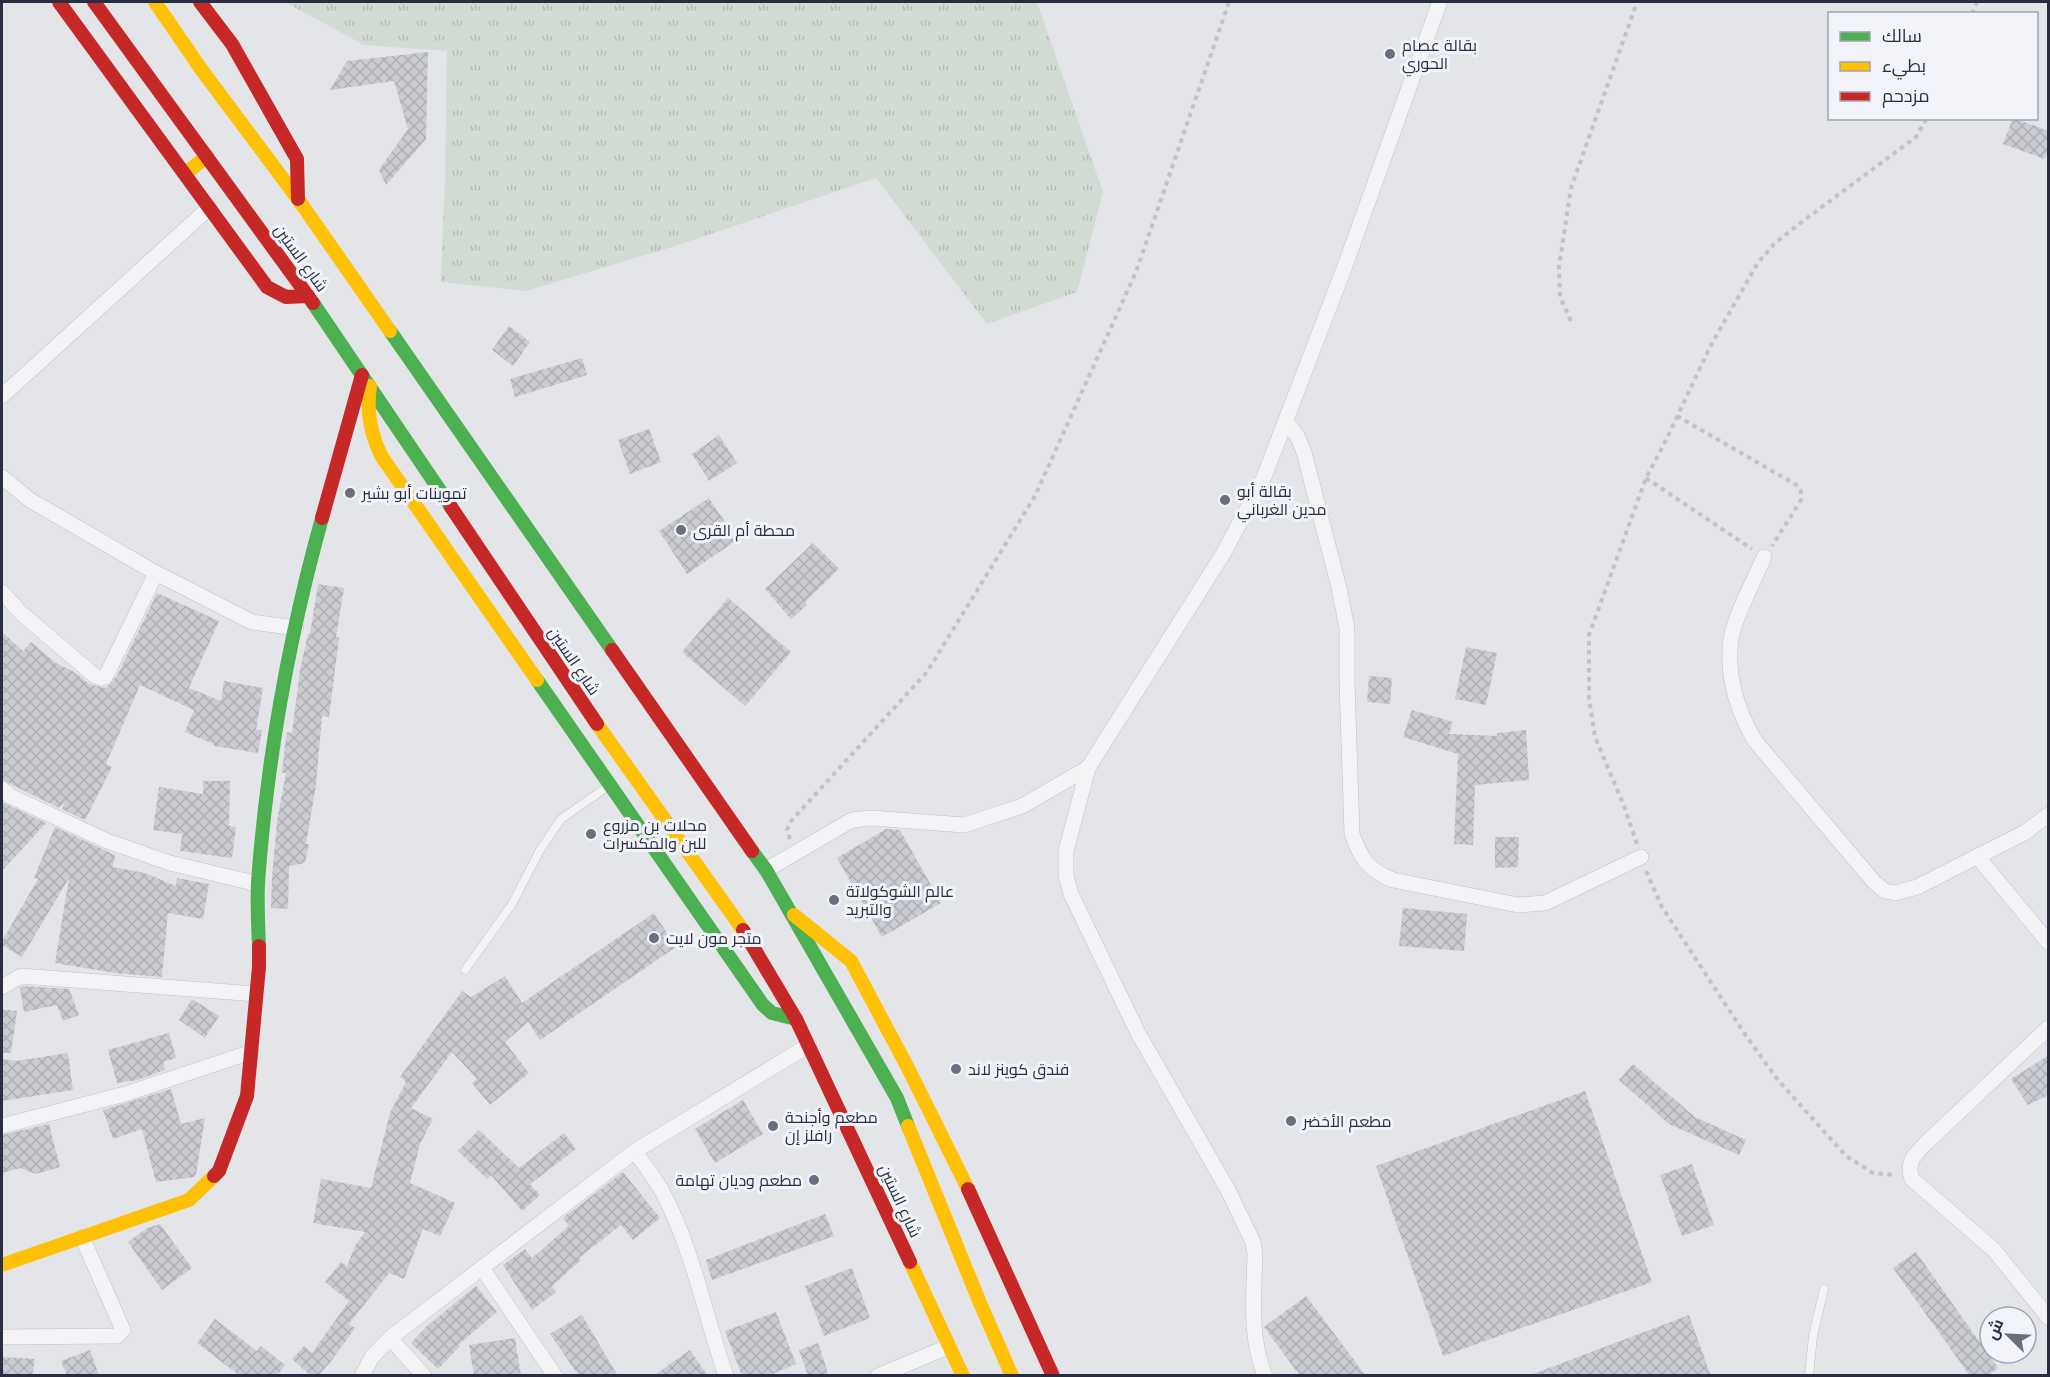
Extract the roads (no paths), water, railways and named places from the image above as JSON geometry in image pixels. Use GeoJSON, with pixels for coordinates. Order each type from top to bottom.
{"type":"FeatureCollection","features":[{"type":"Feature","properties":{"kind":"main road"},"geometry":{"type":"LineString","coordinates":[[59,2],[267,288],[286,298],[308,296]]}},
{"type":"Feature","properties":{"kind":"main road","name":"شارع الستين"},"geometry":{"type":"LineString","coordinates":[[94,2],[308,296],[609,742],[733,914],[796,1019],[809,1045],[963,1376]]}},
{"type":"Feature","properties":{"kind":"main road","name":"شارع الستين"},"geometry":{"type":"LineString","coordinates":[[155,2],[201,69],[298,199],[766,870],[793,913],[897,1098],[1012,1376]]}},
{"type":"Feature","properties":{"kind":"main road"},"geometry":{"type":"LineString","coordinates":[[200,2],[232,44],[297,159],[298,199]]}},
{"type":"Feature","properties":{"kind":"main road"},"geometry":{"type":"LineString","coordinates":[[185,174],[207,156]]}},
{"type":"Feature","properties":{"kind":"main road"},"geometry":{"type":"LineString","coordinates":[[2,1265],[189,1200],[219,1171],[247,1096],[259,967],[258,884],[272,744],[308,569],[366,380]]}},
{"type":"Feature","properties":{"kind":"main road"},"geometry":{"type":"LineString","coordinates":[[366,380],[368,422],[382,457],[763,1005],[772,1013],[796,1019]]}},
{"type":"Feature","properties":{"kind":"main road"},"geometry":{"type":"LineString","coordinates":[[590,755],[609,742]]}},
{"type":"Feature","properties":{"kind":"main road"},"geometry":{"type":"LineString","coordinates":[[793,913],[851,961],[961,1174],[1053,1376]]}},
{"type":"Feature","properties":{"kind":"street"},"geometry":{"type":"LineString","coordinates":[[1264,1376],[1258,1360],[1253,1329],[1255,1254],[1253,1242],[1228,1190],[1138,1034],[1071,894],[1066,876],[1066,851],[1088,768],[1223,554],[1264,477],[1345,266],[1438,4]]}},
{"type":"Feature","properties":{"kind":"street"},"geometry":{"type":"LineString","coordinates":[[2,396],[209,208]]}},
{"type":"Feature","properties":{"kind":"street"},"geometry":{"type":"LineString","coordinates":[[1286,421],[1297,436],[1304,452],[1347,628],[1352,834],[1359,853],[1367,864],[1379,874],[1394,880],[1518,905],[1545,903],[1641,857]]}},
{"type":"Feature","properties":{"kind":"street"},"geometry":{"type":"LineString","coordinates":[[2,477],[30,501],[156,573],[252,622],[296,628]]}},
{"type":"Feature","properties":{"kind":"street"},"geometry":{"type":"LineString","coordinates":[[1764,557],[1731,638],[1730,673],[1742,718],[1755,741],[1874,882],[1885,891],[1895,893],[1917,887],[2026,831],[2049,815]]}},
{"type":"Feature","properties":{"kind":"street"},"geometry":{"type":"LineString","coordinates":[[2,592],[21,613],[100,678],[105,677],[108,672],[156,573]]}},
{"type":"Feature","properties":{"kind":"street"},"geometry":{"type":"LineString","coordinates":[[766,870],[852,820],[886,819],[964,825],[1022,806],[1088,768]]}},
{"type":"Feature","properties":{"kind":"street"},"geometry":{"type":"LineString","coordinates":[[2,789],[10,796],[107,841],[170,864],[258,884]]}},
{"type":"Feature","properties":{"kind":"street"},"geometry":{"type":"LineString","coordinates":[[1977,856],[2049,942]]}},
{"type":"Feature","properties":{"kind":"street"},"geometry":{"type":"LineString","coordinates":[[3,985],[21,976],[257,994]]}},
{"type":"Feature","properties":{"kind":"street"},"geometry":{"type":"LineString","coordinates":[[2049,1028],[1925,1144],[1909,1165],[1912,1179],[1994,1250],[2049,1317]]}},
{"type":"Feature","properties":{"kind":"street"},"geometry":{"type":"LineString","coordinates":[[362,1376],[372,1357],[390,1338],[635,1151],[809,1045]]}},
{"type":"Feature","properties":{"kind":"street"},"geometry":{"type":"LineString","coordinates":[[2,1126],[125,1094],[251,1052]]}},
{"type":"Feature","properties":{"kind":"street"},"geometry":{"type":"LineString","coordinates":[[635,1151],[663,1193],[692,1263],[726,1376]]}},
{"type":"Feature","properties":{"kind":"street"},"geometry":{"type":"LineString","coordinates":[[2,1337],[117,1336],[121,1334],[123,1330],[82,1237]]}},
{"type":"Feature","properties":{"kind":"street"},"geometry":{"type":"LineString","coordinates":[[482,1268],[555,1376]]}},
{"type":"Feature","properties":{"kind":"street"},"geometry":{"type":"LineString","coordinates":[[390,1338],[424,1376]]}},
{"type":"Feature","properties":{"kind":"street"},"geometry":{"type":"LineString","coordinates":[[878,1376],[950,1346]]}},
{"type":"Feature","properties":{"kind":"lane"},"geometry":{"type":"LineString","coordinates":[[465,970],[512,904],[540,850],[561,819],[610,784]]}},
{"type":"Feature","properties":{"kind":"lane"},"geometry":{"type":"LineString","coordinates":[[1809,1376],[1813,1336],[1824,1289]]}},
{"type":"Feature","properties":{"kind":"place","name":"بقالة عصام الحوري"},"geometry":{"type":"Point","coordinates":[1390,54]}},
{"type":"Feature","properties":{"kind":"place","name":"تموينات أبو بشير"},"geometry":{"type":"Point","coordinates":[350,493]}},
{"type":"Feature","properties":{"kind":"place","name":"بقالة أبو مدين الغرباني"},"geometry":{"type":"Point","coordinates":[1225,500]}},
{"type":"Feature","properties":{"kind":"place","name":"محطة أم القرى"},"geometry":{"type":"Point","coordinates":[681,530]}},
{"type":"Feature","properties":{"kind":"place","name":"محلات بن مزروع للبن والمكسرات"},"geometry":{"type":"Point","coordinates":[591,834]}},
{"type":"Feature","properties":{"kind":"place","name":"عالم الشوكولاتة والتبريد"},"geometry":{"type":"Point","coordinates":[834,900]}},
{"type":"Feature","properties":{"kind":"place","name":"متجر مون لايت"},"geometry":{"type":"Point","coordinates":[654,938]}},
{"type":"Feature","properties":{"kind":"place","name":"فندق كوينز لاند"},"geometry":{"type":"Point","coordinates":[956,1069]}},
{"type":"Feature","properties":{"kind":"place","name":"مطعم الأخضر"},"geometry":{"type":"Point","coordinates":[1291,1121]}},
{"type":"Feature","properties":{"kind":"place","name":"مطعم وأجنحة رافلز إن"},"geometry":{"type":"Point","coordinates":[773,1126]}},
{"type":"Feature","properties":{"kind":"place","name":"مطعم وديان تهامة"},"geometry":{"type":"Point","coordinates":[814,1180]}}]}
